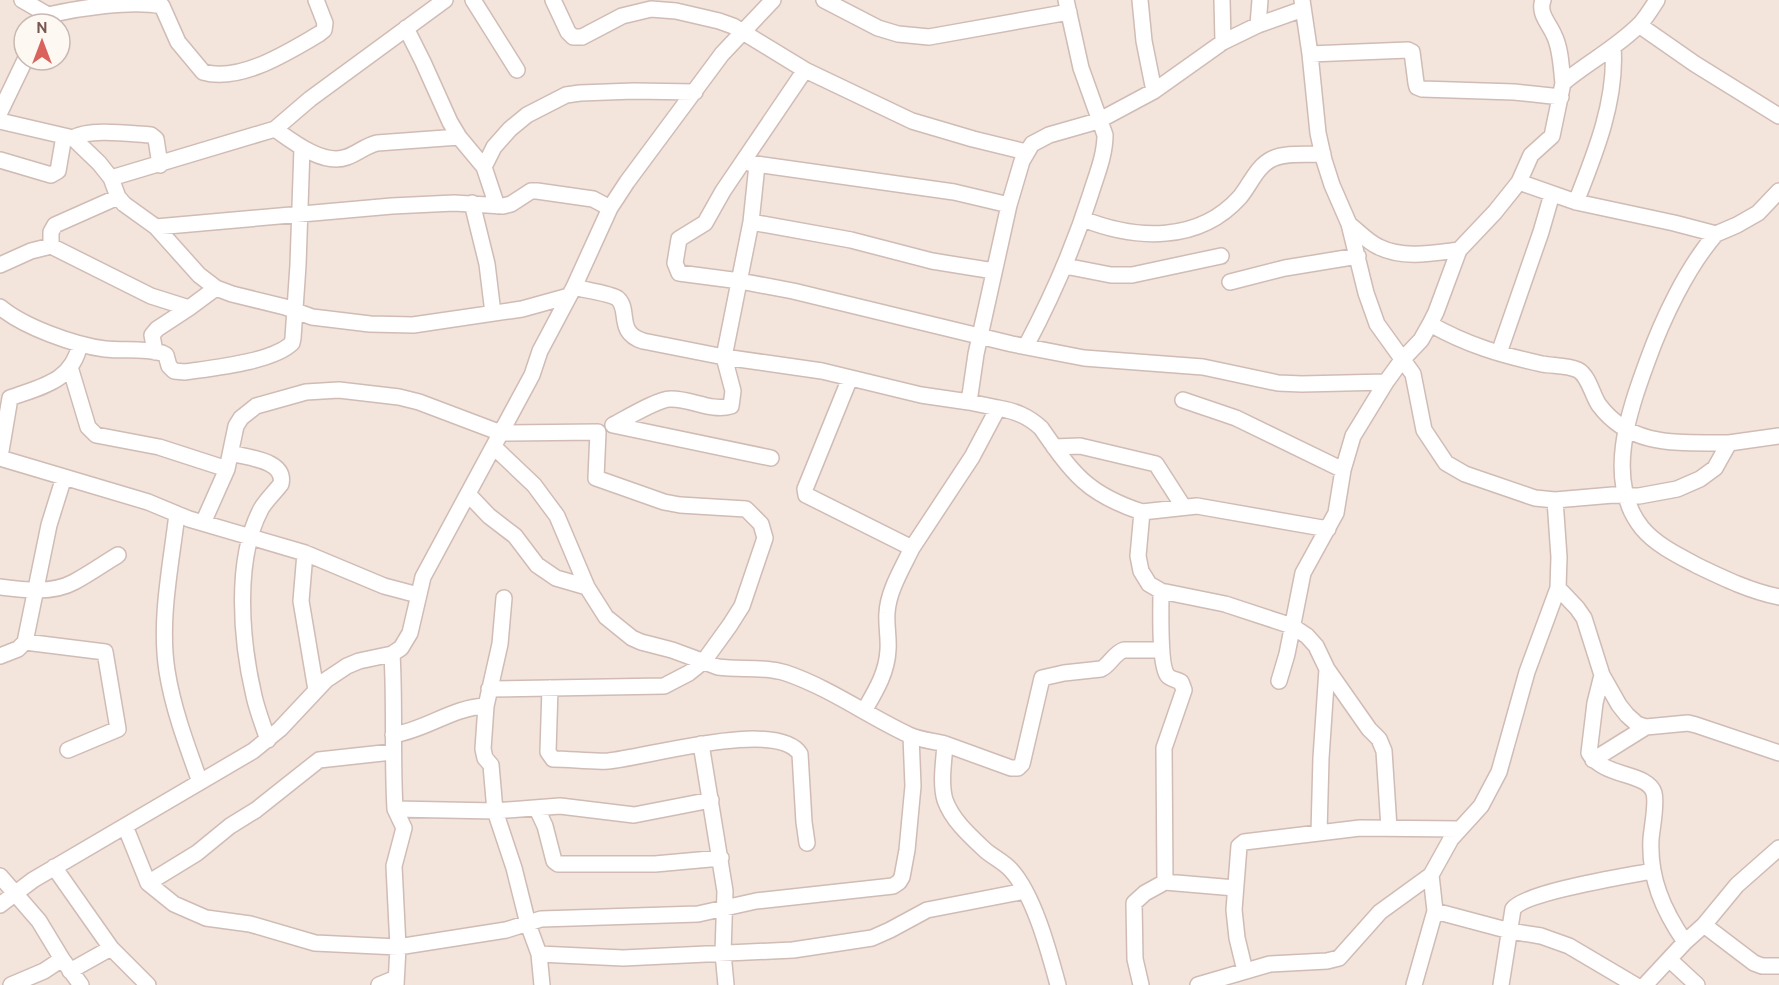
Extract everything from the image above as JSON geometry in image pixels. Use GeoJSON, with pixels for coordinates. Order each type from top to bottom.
{"type":"FeatureCollection","features":[{"type":"Feature","properties":{"kind":"street"},"geometry":{"type":"LineString","coordinates":[[22,0],[36,12]]}},
{"type":"Feature","properties":{"kind":"street"},"geometry":{"type":"LineString","coordinates":[[72,13],[99,6],[135,4],[162,6],[178,42],[203,72],[226,74],[279,57],[324,30],[325,23],[315,0]]}},
{"type":"Feature","properties":{"kind":"street"},"geometry":{"type":"LineString","coordinates":[[473,0],[518,70]]}},
{"type":"Feature","properties":{"kind":"street"},"geometry":{"type":"LineString","coordinates":[[553,0],[568,32],[573,37],[582,37],[622,16],[651,9],[676,11],[718,21],[733,26],[805,70],[912,121],[1026,152]]}},
{"type":"Feature","properties":{"kind":"street"},"geometry":{"type":"LineString","coordinates":[[0,905],[14,892],[54,867],[253,751],[280,729],[326,680],[347,666],[392,654],[401,648],[410,633],[423,577],[532,375],[540,351],[572,291],[610,208],[722,54],[773,0]]}},
{"type":"Feature","properties":{"kind":"street"},"geometry":{"type":"LineString","coordinates":[[824,0],[878,28],[898,34],[929,37],[1067,6],[1081,68],[1105,140],[1099,169],[1065,266],[1026,346]]}},
{"type":"Feature","properties":{"kind":"street"},"geometry":{"type":"LineString","coordinates":[[1140,0],[1144,41],[1154,91]]}},
{"type":"Feature","properties":{"kind":"street"},"geometry":{"type":"LineString","coordinates":[[1222,0],[1223,42]]}},
{"type":"Feature","properties":{"kind":"street"},"geometry":{"type":"LineString","coordinates":[[1258,25],[1260,0]]}},
{"type":"Feature","properties":{"kind":"street"},"geometry":{"type":"LineString","coordinates":[[1280,681],[1305,566],[1336,513],[1343,470],[1353,436],[1386,382],[1421,340],[1436,312],[1459,249],[1495,212],[1519,182],[1527,159],[1552,136],[1562,90],[1557,40],[1544,18],[1541,7],[1543,0]]}},
{"type":"Feature","properties":{"kind":"street"},"geometry":{"type":"LineString","coordinates":[[1310,54],[1408,50],[1414,56],[1416,83],[1422,89],[1514,92],[1562,90],[1589,62],[1613,47],[1639,25],[1657,0]]}},
{"type":"Feature","properties":{"kind":"street"},"geometry":{"type":"LineString","coordinates":[[111,178],[274,129],[438,2]]}},
{"type":"Feature","properties":{"kind":"street"},"geometry":{"type":"LineString","coordinates":[[969,402],[994,271],[1010,205],[1026,152],[1032,144],[1043,137],[1098,121],[1154,91],[1223,42],[1303,2],[1318,133],[1332,185],[1349,224],[1366,293],[1377,324],[1413,374],[1424,430],[1446,463],[1465,474],[1534,498],[1555,500],[1654,494],[1677,489],[1700,479],[1715,468],[1729,443]]}},
{"type":"Feature","properties":{"kind":"street"},"geometry":{"type":"LineString","coordinates":[[1639,25],[1695,64],[1779,116]]}},
{"type":"Feature","properties":{"kind":"street"},"geometry":{"type":"LineString","coordinates":[[406,28],[459,137],[484,167],[497,206]]}},
{"type":"Feature","properties":{"kind":"street"},"geometry":{"type":"LineString","coordinates":[[1576,202],[1595,155],[1610,93],[1613,47]]}},
{"type":"Feature","properties":{"kind":"street"},"geometry":{"type":"LineString","coordinates":[[805,70],[750,164],[723,191],[705,223],[682,235],[679,239],[675,263],[679,273],[740,281],[1084,358],[1203,367],[1278,383],[1386,382]]}},
{"type":"Feature","properties":{"kind":"street"},"geometry":{"type":"LineString","coordinates":[[0,112],[19,72]]}},
{"type":"Feature","properties":{"kind":"street"},"geometry":{"type":"LineString","coordinates":[[484,167],[494,147],[510,129],[527,115],[566,95],[634,91],[695,92]]}},
{"type":"Feature","properties":{"kind":"street"},"geometry":{"type":"LineString","coordinates":[[0,121],[69,137],[99,163],[111,178],[118,196],[130,210],[156,227],[199,275],[216,288],[312,317],[370,324],[413,325],[522,309],[572,291],[615,297],[620,303],[628,333],[634,338],[724,357],[805,368],[921,395],[998,408],[1025,416],[1033,421],[1082,482],[1120,505],[1142,513],[1183,506],[1226,510],[1328,529]]}},
{"type":"Feature","properties":{"kind":"street"},"geometry":{"type":"LineString","coordinates":[[274,129],[302,148],[337,159],[347,157],[368,145],[377,143],[459,137]]}},
{"type":"Feature","properties":{"kind":"street"},"geometry":{"type":"LineString","coordinates":[[69,137],[90,133],[151,135],[156,139],[160,165]]}},
{"type":"Feature","properties":{"kind":"street"},"geometry":{"type":"LineString","coordinates":[[0,160],[51,175],[55,174],[69,137]]}},
{"type":"Feature","properties":{"kind":"street"},"geometry":{"type":"LineString","coordinates":[[0,307],[13,318],[80,344],[166,355],[169,366],[174,371],[185,372],[258,359],[281,351],[292,343],[302,148]]}},
{"type":"Feature","properties":{"kind":"street"},"geometry":{"type":"LineString","coordinates":[[1083,219],[1137,234],[1153,235],[1191,229],[1216,219],[1229,208],[1263,165],[1269,161],[1282,156],[1323,154]]}},
{"type":"Feature","properties":{"kind":"street"},"geometry":{"type":"LineString","coordinates":[[750,164],[954,192],[1010,205]]}},
{"type":"Feature","properties":{"kind":"street"},"geometry":{"type":"LineString","coordinates":[[203,523],[226,469],[236,426],[256,405],[306,392],[339,390],[399,397],[501,432],[598,432],[602,428],[613,425],[665,399],[684,400],[710,406],[731,405],[733,391],[724,357],[751,222],[750,164]]}},
{"type":"Feature","properties":{"kind":"street"},"geometry":{"type":"LineString","coordinates":[[1519,182],[1576,202],[1674,222],[1716,234]]}},
{"type":"Feature","properties":{"kind":"street"},"geometry":{"type":"LineString","coordinates":[[156,227],[222,220],[300,216],[392,206],[472,203],[497,206],[511,204],[527,193],[537,191],[593,199],[610,208]]}},
{"type":"Feature","properties":{"kind":"street"},"geometry":{"type":"LineString","coordinates":[[1499,353],[1534,254],[1552,194]]}},
{"type":"Feature","properties":{"kind":"street"},"geometry":{"type":"LineString","coordinates":[[51,246],[51,232],[55,225],[118,196]]}},
{"type":"Feature","properties":{"kind":"street"},"geometry":{"type":"LineString","coordinates":[[1777,196],[1748,220],[1716,234],[1704,248],[1658,332],[1625,429],[1622,452],[1626,495],[1641,527],[1657,542],[1684,559],[1754,592],[1779,597]]}},
{"type":"Feature","properties":{"kind":"street"},"geometry":{"type":"LineString","coordinates":[[472,203],[487,264],[493,313]]}},
{"type":"Feature","properties":{"kind":"street"},"geometry":{"type":"LineString","coordinates":[[751,222],[851,240],[932,261],[994,271]]}},
{"type":"Feature","properties":{"kind":"street"},"geometry":{"type":"LineString","coordinates":[[1349,224],[1380,248],[1394,253],[1424,253],[1459,249]]}},
{"type":"Feature","properties":{"kind":"street"},"geometry":{"type":"LineString","coordinates":[[0,265],[31,251],[51,246],[151,296],[189,308]]}},
{"type":"Feature","properties":{"kind":"street"},"geometry":{"type":"LineString","coordinates":[[1065,266],[1111,274],[1132,275],[1221,256]]}},
{"type":"Feature","properties":{"kind":"street"},"geometry":{"type":"LineString","coordinates":[[1230,282],[1285,268],[1358,256]]}},
{"type":"Feature","properties":{"kind":"street"},"geometry":{"type":"LineString","coordinates":[[155,352],[152,335],[157,329],[216,288]]}},
{"type":"Feature","properties":{"kind":"street"},"geometry":{"type":"LineString","coordinates":[[1430,324],[1469,345],[1545,364],[1577,369],[1584,376],[1598,403],[1610,417],[1625,429],[1651,440],[1729,443],[1779,436]]}},
{"type":"Feature","properties":{"kind":"street"},"geometry":{"type":"LineString","coordinates":[[80,344],[77,356],[64,375],[51,383],[5,399],[0,457],[148,502],[203,523],[305,553],[384,586],[418,595]]}},
{"type":"Feature","properties":{"kind":"street"},"geometry":{"type":"LineString","coordinates":[[70,367],[88,427],[96,435],[159,447],[226,469]]}},
{"type":"Feature","properties":{"kind":"street"},"geometry":{"type":"LineString","coordinates":[[850,378],[805,489],[806,495],[912,548]]}},
{"type":"Feature","properties":{"kind":"street"},"geometry":{"type":"LineString","coordinates":[[1183,400],[1236,418],[1343,470]]}},
{"type":"Feature","properties":{"kind":"street"},"geometry":{"type":"LineString","coordinates":[[864,711],[886,668],[887,610],[912,548],[972,457],[998,408]]}},
{"type":"Feature","properties":{"kind":"street"},"geometry":{"type":"LineString","coordinates":[[613,425],[771,458]]}},
{"type":"Feature","properties":{"kind":"street"},"geometry":{"type":"LineString","coordinates":[[489,689],[664,686],[689,673],[704,661],[742,606],[765,538],[761,524],[746,508],[680,505],[664,502],[596,478],[598,432]]}},
{"type":"Feature","properties":{"kind":"street"},"geometry":{"type":"LineString","coordinates":[[1054,447],[1080,446],[1156,464],[1183,506]]}},
{"type":"Feature","properties":{"kind":"street"},"geometry":{"type":"LineString","coordinates":[[494,447],[534,485],[557,516],[587,587],[606,617],[632,638],[733,669],[768,669],[786,673],[911,736],[945,744],[993,762],[1018,768],[1022,764],[1042,678],[1101,669],[1124,650],[1161,650]]}},
{"type":"Feature","properties":{"kind":"street"},"geometry":{"type":"LineString","coordinates":[[231,453],[272,464],[281,472],[281,484],[261,510],[250,536],[243,576],[246,654],[254,698],[268,740]]}},
{"type":"Feature","properties":{"kind":"street"},"geometry":{"type":"LineString","coordinates":[[0,656],[18,649],[25,642],[49,525],[64,477]]}},
{"type":"Feature","properties":{"kind":"street"},"geometry":{"type":"LineString","coordinates":[[468,494],[489,516],[514,536],[545,572],[556,578],[587,587]]}},
{"type":"Feature","properties":{"kind":"street"},"geometry":{"type":"LineString","coordinates":[[1198,985],[1270,964],[1327,961],[1339,958],[1380,912],[1431,875],[1451,839],[1481,806],[1499,772],[1527,672],[1558,588],[1559,557],[1555,500]]}},
{"type":"Feature","properties":{"kind":"street"},"geometry":{"type":"LineString","coordinates":[[1142,513],[1139,564],[1149,584],[1161,591],[1225,604],[1292,626],[1307,636],[1316,646],[1327,669],[1382,744],[1389,828]]}},
{"type":"Feature","properties":{"kind":"street"},"geometry":{"type":"LineString","coordinates":[[177,514],[166,612],[167,669],[176,713],[200,782]]}},
{"type":"Feature","properties":{"kind":"street"},"geometry":{"type":"LineString","coordinates":[[305,553],[301,601],[316,690]]}},
{"type":"Feature","properties":{"kind":"street"},"geometry":{"type":"LineString","coordinates":[[0,586],[35,590],[72,583],[118,555]]}},
{"type":"Feature","properties":{"kind":"street"},"geometry":{"type":"LineString","coordinates":[[1558,588],[1584,618],[1602,675],[1619,705],[1636,724],[1646,727],[1688,723],[1779,753]]}},
{"type":"Feature","properties":{"kind":"street"},"geometry":{"type":"LineString","coordinates":[[1161,591],[1161,650],[1167,675],[1181,682],[1184,690],[1164,748],[1165,882]]}},
{"type":"Feature","properties":{"kind":"street"},"geometry":{"type":"LineString","coordinates":[[504,598],[500,644],[486,706],[483,749],[485,758],[491,765],[495,811],[539,954],[542,985]]}},
{"type":"Feature","properties":{"kind":"street"},"geometry":{"type":"LineString","coordinates":[[25,642],[102,650],[106,654],[118,729],[68,750]]}},
{"type":"Feature","properties":{"kind":"street"},"geometry":{"type":"LineString","coordinates":[[379,985],[396,982],[398,947],[394,866],[404,828],[394,809],[392,654]]}},
{"type":"Feature","properties":{"kind":"street"},"geometry":{"type":"LineString","coordinates":[[1319,833],[1327,669]]}},
{"type":"Feature","properties":{"kind":"street"},"geometry":{"type":"LineString","coordinates":[[1602,675],[1595,703],[1589,747],[1593,760],[1609,770],[1642,780],[1650,785],[1654,793],[1652,871],[1660,898],[1670,920],[1685,942]]}},
{"type":"Feature","properties":{"kind":"street"},"geometry":{"type":"LineString","coordinates":[[550,688],[548,752],[552,759],[611,760],[701,744],[763,739],[780,741],[797,750],[800,754],[807,843]]}},
{"type":"Feature","properties":{"kind":"street"},"geometry":{"type":"LineString","coordinates":[[393,735],[411,731],[469,708],[486,706]]}},
{"type":"Feature","properties":{"kind":"street"},"geometry":{"type":"LineString","coordinates":[[1593,760],[1646,727]]}},
{"type":"Feature","properties":{"kind":"street"},"geometry":{"type":"LineString","coordinates":[[125,826],[148,884],[174,904],[206,918],[250,924],[315,943],[398,947],[465,937],[528,924],[541,919],[698,914],[749,902],[893,886],[899,882],[907,850],[913,786],[911,736]]}},
{"type":"Feature","properties":{"kind":"street"},"geometry":{"type":"LineString","coordinates":[[701,744],[725,891],[723,953],[726,985]]}},
{"type":"Feature","properties":{"kind":"street"},"geometry":{"type":"LineString","coordinates":[[945,744],[944,793],[951,811],[963,829],[987,852],[1010,869],[1025,891],[1041,930],[1058,985]]}},
{"type":"Feature","properties":{"kind":"street"},"geometry":{"type":"LineString","coordinates":[[148,884],[197,853],[319,760],[392,752]]}},
{"type":"Feature","properties":{"kind":"street"},"geometry":{"type":"LineString","coordinates":[[394,809],[495,811],[560,806],[634,815],[711,800]]}},
{"type":"Feature","properties":{"kind":"street"},"geometry":{"type":"LineString","coordinates":[[537,809],[545,826],[554,861],[558,864],[655,864],[721,858]]}},
{"type":"Feature","properties":{"kind":"street"},"geometry":{"type":"LineString","coordinates":[[1245,971],[1235,924],[1235,888],[1239,846],[1244,842],[1360,828],[1459,830]]}},
{"type":"Feature","properties":{"kind":"street"},"geometry":{"type":"LineString","coordinates":[[1645,985],[1704,925],[1737,885],[1779,848]]}},
{"type":"Feature","properties":{"kind":"street"},"geometry":{"type":"LineString","coordinates":[[54,867],[111,948],[148,985]]}},
{"type":"Feature","properties":{"kind":"street"},"geometry":{"type":"LineString","coordinates":[[1501,985],[1513,909],[1521,903],[1582,885],[1652,871]]}},
{"type":"Feature","properties":{"kind":"street"},"geometry":{"type":"LineString","coordinates":[[1414,985],[1435,911],[1431,875]]}},
{"type":"Feature","properties":{"kind":"street"},"geometry":{"type":"LineString","coordinates":[[0,876],[39,921],[81,985]]}},
{"type":"Feature","properties":{"kind":"street"},"geometry":{"type":"LineString","coordinates":[[1141,985],[1135,959],[1134,903],[1145,893],[1165,882],[1235,888]]}},
{"type":"Feature","properties":{"kind":"street"},"geometry":{"type":"LineString","coordinates":[[539,954],[623,958],[793,950],[872,938],[927,910],[1025,891]]}},
{"type":"Feature","properties":{"kind":"street"},"geometry":{"type":"LineString","coordinates":[[1435,911],[1510,931],[1541,936],[1569,946],[1635,985]]}},
{"type":"Feature","properties":{"kind":"street"},"geometry":{"type":"LineString","coordinates":[[1704,925],[1754,963],[1769,967],[1779,966]]}},
{"type":"Feature","properties":{"kind":"street"},"geometry":{"type":"LineString","coordinates":[[11,985],[32,982],[66,965],[111,948]]}},
{"type":"Feature","properties":{"kind":"street"},"geometry":{"type":"LineString","coordinates":[[1670,960],[1697,985]]}},
{"type":"Feature","properties":{"kind":"shaded area"},"geometry":{"type":"Polygon","coordinates":[[[0,0],[1779,0],[1779,985],[0,985],[0,0]]]}}]}
